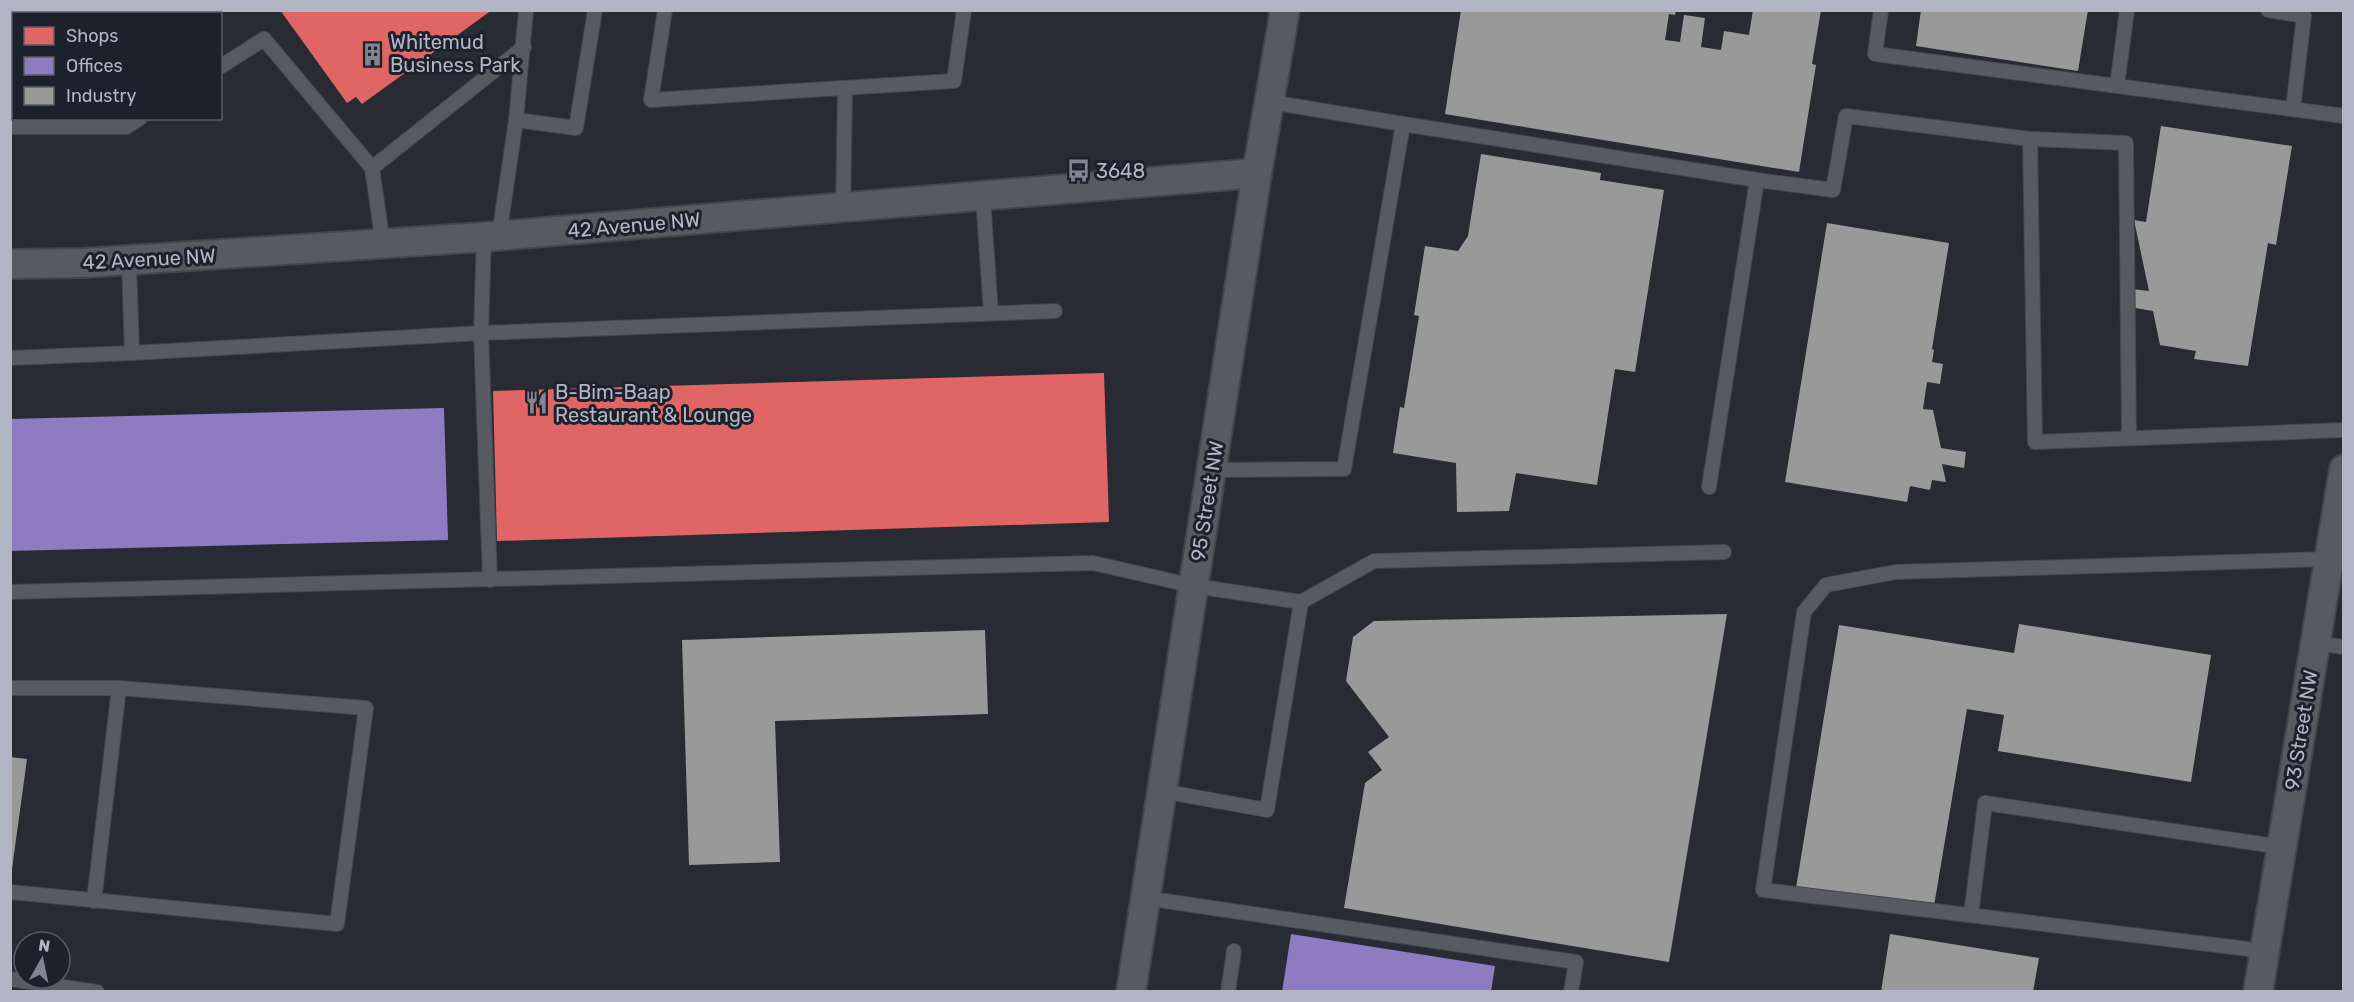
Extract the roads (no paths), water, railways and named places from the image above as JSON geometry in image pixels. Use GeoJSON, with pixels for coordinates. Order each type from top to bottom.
{"type":"FeatureCollection","features":[{"type":"Feature","properties":{"kind":"street","name":"95 Street NW"},"geometry":{"type":"LineString","coordinates":[[1131,992],[1257,173],[1285,10]]}},
{"type":"Feature","properties":{"kind":"street","name":"42 Avenue NW"},"geometry":{"type":"LineString","coordinates":[[10,264],[129,260],[492,237],[983,198],[1257,173]]}},
{"type":"Feature","properties":{"kind":"street","name":"93 Street NW"},"geometry":{"type":"LineString","coordinates":[[2258,992],[2343,469]]}},
{"type":"Feature","properties":{"kind":"lane"},"geometry":{"type":"LineString","coordinates":[[490,580],[481,333],[492,237],[516,120],[526,10]]}},
{"type":"Feature","properties":{"kind":"lane"},"geometry":{"type":"LineString","coordinates":[[516,120],[576,128],[595,10]]}},
{"type":"Feature","properties":{"kind":"lane"},"geometry":{"type":"LineString","coordinates":[[665,10],[651,100],[845,90],[954,81],[964,10]]}},
{"type":"Feature","properties":{"kind":"lane"},"geometry":{"type":"LineString","coordinates":[[1881,10],[1875,54],[2343,116]]}},
{"type":"Feature","properties":{"kind":"lane"},"geometry":{"type":"LineString","coordinates":[[2117,86],[2127,10]]}},
{"type":"Feature","properties":{"kind":"lane"},"geometry":{"type":"LineString","coordinates":[[2268,10],[2304,16],[2293,109]]}},
{"type":"Feature","properties":{"kind":"lane"},"geometry":{"type":"LineString","coordinates":[[222,66],[264,39],[372,168],[383,244]]}},
{"type":"Feature","properties":{"kind":"lane"},"geometry":{"type":"LineString","coordinates":[[372,168],[524,47]]}},
{"type":"Feature","properties":{"kind":"lane"},"geometry":{"type":"LineString","coordinates":[[843,209],[845,90]]}},
{"type":"Feature","properties":{"kind":"lane"},"geometry":{"type":"LineString","coordinates":[[1270,102],[1757,180],[1833,190],[1846,116],[2030,139],[2126,143],[2129,438]]}},
{"type":"Feature","properties":{"kind":"lane"},"geometry":{"type":"LineString","coordinates":[[10,127],[123,123]]}},
{"type":"Feature","properties":{"kind":"lane"},"geometry":{"type":"LineString","coordinates":[[1212,470],[1344,469],[1403,124]]}},
{"type":"Feature","properties":{"kind":"lane"},"geometry":{"type":"LineString","coordinates":[[2030,139],[2035,442],[2343,430]]}},
{"type":"Feature","properties":{"kind":"lane"},"geometry":{"type":"LineString","coordinates":[[1709,487],[1757,180]]}},
{"type":"Feature","properties":{"kind":"lane"},"geometry":{"type":"LineString","coordinates":[[983,198],[991,313]]}},
{"type":"Feature","properties":{"kind":"lane"},"geometry":{"type":"LineString","coordinates":[[129,260],[132,353]]}},
{"type":"Feature","properties":{"kind":"lane"},"geometry":{"type":"LineString","coordinates":[[10,358],[481,333],[1055,311]]}},
{"type":"Feature","properties":{"kind":"lane"},"geometry":{"type":"LineString","coordinates":[[10,592],[1093,564],[1194,585],[1301,602],[1374,561],[1724,552]]}},
{"type":"Feature","properties":{"kind":"lane"},"geometry":{"type":"LineString","coordinates":[[2265,951],[1763,890],[1804,612],[1826,585],[1896,572],[2329,559]]}},
{"type":"Feature","properties":{"kind":"lane"},"geometry":{"type":"LineString","coordinates":[[1162,791],[1267,810],[1301,602]]}},
{"type":"Feature","properties":{"kind":"lane"},"geometry":{"type":"LineString","coordinates":[[2315,643],[2343,647]]}},
{"type":"Feature","properties":{"kind":"lane"},"geometry":{"type":"LineString","coordinates":[[10,688],[119,688],[366,708],[337,924],[10,892]]}},
{"type":"Feature","properties":{"kind":"lane"},"geometry":{"type":"LineString","coordinates":[[94,901],[119,688]]}},
{"type":"Feature","properties":{"kind":"lane"},"geometry":{"type":"LineString","coordinates":[[1971,915],[1985,803],[2282,847]]}},
{"type":"Feature","properties":{"kind":"lane"},"geometry":{"type":"LineString","coordinates":[[1145,898],[1576,962],[1571,992]]}},
{"type":"Feature","properties":{"kind":"lane"},"geometry":{"type":"LineString","coordinates":[[1228,992],[1234,951]]}},
{"type":"Feature","properties":{"kind":"lane"},"geometry":{"type":"LineString","coordinates":[[10,979],[97,992]]}},
{"type":"Feature","properties":{"kind":"place","name":"Whitemud Business Park"},"geometry":{"type":"Point","coordinates":[372,54]}},
{"type":"Feature","properties":{"kind":"place","name":"3648"},"geometry":{"type":"Point","coordinates":[1078,171]}},
{"type":"Feature","properties":{"kind":"place","name":"B-Bim-Baap Restaurant & Lounge"},"geometry":{"type":"Point","coordinates":[537,403]}}]}
